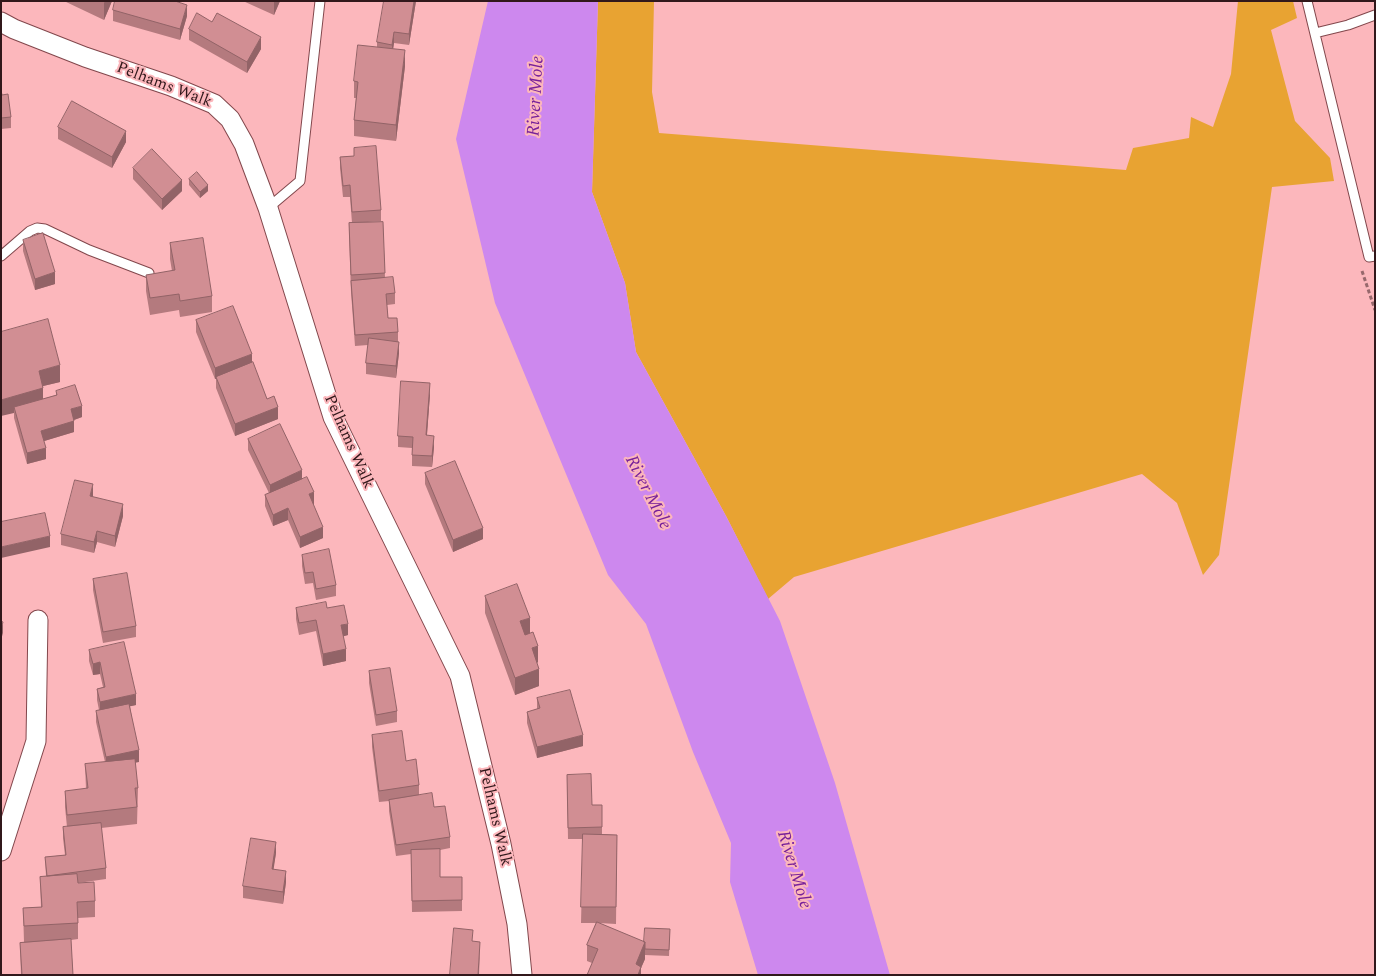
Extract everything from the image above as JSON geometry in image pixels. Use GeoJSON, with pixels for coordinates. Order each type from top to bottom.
{"type":"FeatureCollection","features":[{"type":"Feature","properties":{"kind":"street","name":"Pelhams Walk"},"geometry":{"type":"LineString","coordinates":[[1,22],[85,57],[171,86],[214,104],[230,119],[244,144],[268,208],[333,417],[460,676],[517,924],[522,975]]}},
{"type":"Feature","properties":{"kind":"street"},"geometry":{"type":"LineString","coordinates":[[1,851],[36,740],[38,620]]}},
{"type":"Feature","properties":{"kind":"lane"},"geometry":{"type":"LineString","coordinates":[[268,208],[300,181],[320,1]]}},
{"type":"Feature","properties":{"kind":"lane"},"geometry":{"type":"LineString","coordinates":[[1307,1],[1372,257]]}},
{"type":"Feature","properties":{"kind":"lane"},"geometry":{"type":"LineString","coordinates":[[1315,34],[1348,25],[1375,14]]}},
{"type":"Feature","properties":{"kind":"lane"},"geometry":{"type":"LineString","coordinates":[[1,256],[30,231],[37,228],[45,229],[97,253],[149,273]]}},
{"type":"Feature","properties":{"kind":"path"},"geometry":{"type":"LineString","coordinates":[[1372,257],[1359,262],[1375,310]]}},
{"type":"Feature","properties":{"kind":"shaded area"},"geometry":{"type":"Polygon","coordinates":[[[598,1],[654,1],[652,92],[659,133],[1126,170],[1133,148],[1189,138],[1191,117],[1213,127],[1231,74],[1238,1],[1293,1],[1297,18],[1271,30],[1295,121],[1330,158],[1334,181],[1272,187],[1219,555],[1203,575],[1177,503],[1142,474],[794,577],[768,599],[726,516],[636,352],[625,283],[592,192],[598,1]]]}},
{"type":"Feature","properties":{"kind":"water","name":"River Mole"},"geometry":{"type":"Polygon","coordinates":[[[488,1],[598,1],[592,192],[625,283],[636,352],[726,516],[780,621],[835,783],[890,975],[758,975],[730,882],[731,843],[693,752],[646,624],[608,575],[495,303],[456,139],[488,1]]]}},
{"type":"Feature","properties":{"kind":"building"},"geometry":{"type":"Polygon","coordinates":[[[115,1],[175,1],[187,5],[180,29],[113,10],[115,1]]]}},
{"type":"Feature","properties":{"kind":"building"},"geometry":{"type":"Polygon","coordinates":[[[384,1],[414,1],[409,34],[394,32],[392,45],[377,42],[384,1]]]}},
{"type":"Feature","properties":{"kind":"building"},"geometry":{"type":"Polygon","coordinates":[[[197,13],[212,22],[217,13],[261,37],[247,62],[189,29],[197,13]]]}},
{"type":"Feature","properties":{"kind":"building"},"geometry":{"type":"Polygon","coordinates":[[[358,45],[405,50],[396,125],[354,120],[358,82],[354,81],[358,45]]]}},
{"type":"Feature","properties":{"kind":"building"},"geometry":{"type":"Polygon","coordinates":[[[1,90],[2,95],[8,94],[11,117],[1,118],[1,90]]]}},
{"type":"Feature","properties":{"kind":"building"},"geometry":{"type":"Polygon","coordinates":[[[72,101],[126,131],[112,157],[58,127],[72,101]]]}},
{"type":"Feature","properties":{"kind":"building"},"geometry":{"type":"Polygon","coordinates":[[[376,146],[381,210],[352,212],[350,185],[343,186],[340,157],[354,156],[354,148],[376,146]]]}},
{"type":"Feature","properties":{"kind":"building"},"geometry":{"type":"Polygon","coordinates":[[[152,149],[182,180],[162,199],[133,168],[152,149]]]}},
{"type":"Feature","properties":{"kind":"building"},"geometry":{"type":"Polygon","coordinates":[[[197,172],[208,185],[200,192],[189,179],[197,172]]]}},
{"type":"Feature","properties":{"kind":"building"},"geometry":{"type":"Polygon","coordinates":[[[383,222],[385,273],[351,275],[349,223],[383,222]]]}},
{"type":"Feature","properties":{"kind":"building"},"geometry":{"type":"Polygon","coordinates":[[[43,233],[55,272],[35,279],[23,240],[43,233]]]}},
{"type":"Feature","properties":{"kind":"building"},"geometry":{"type":"Polygon","coordinates":[[[203,238],[212,296],[180,301],[179,294],[150,298],[146,275],[175,270],[170,243],[203,238]]]}},
{"type":"Feature","properties":{"kind":"building"},"geometry":{"type":"Polygon","coordinates":[[[393,277],[395,293],[386,294],[388,318],[397,318],[398,332],[355,335],[351,281],[393,277]]]}},
{"type":"Feature","properties":{"kind":"building"},"geometry":{"type":"Polygon","coordinates":[[[233,306],[252,354],[215,368],[196,320],[233,306]]]}},
{"type":"Feature","properties":{"kind":"building"},"geometry":{"type":"Polygon","coordinates":[[[48,319],[60,365],[39,371],[43,388],[1,400],[1,332],[48,319]]]}},
{"type":"Feature","properties":{"kind":"building"},"geometry":{"type":"Polygon","coordinates":[[[369,338],[399,342],[396,366],[366,363],[369,338]]]}},
{"type":"Feature","properties":{"kind":"building"},"geometry":{"type":"Polygon","coordinates":[[[253,362],[267,399],[274,396],[278,407],[235,424],[216,377],[253,362]]]}},
{"type":"Feature","properties":{"kind":"building"},"geometry":{"type":"Polygon","coordinates":[[[401,381],[430,383],[426,435],[434,436],[432,456],[412,455],[413,437],[398,436],[401,381]]]}},
{"type":"Feature","properties":{"kind":"building"},"geometry":{"type":"Polygon","coordinates":[[[75,385],[82,406],[71,409],[74,421],[41,431],[46,448],[27,453],[14,407],[57,395],[56,391],[75,385]]]}},
{"type":"Feature","properties":{"kind":"building"},"geometry":{"type":"Polygon","coordinates":[[[280,424],[302,470],[270,485],[248,439],[280,424]]]}},
{"type":"Feature","properties":{"kind":"building"},"geometry":{"type":"Polygon","coordinates":[[[455,461],[483,528],[453,540],[425,473],[455,461]]]}},
{"type":"Feature","properties":{"kind":"building"},"geometry":{"type":"Polygon","coordinates":[[[307,477],[314,492],[309,494],[323,527],[300,537],[288,508],[273,515],[265,495],[307,477]]]}},
{"type":"Feature","properties":{"kind":"building"},"geometry":{"type":"Polygon","coordinates":[[[75,480],[93,484],[90,496],[123,504],[115,536],[97,531],[94,542],[61,534],[75,480]]]}},
{"type":"Feature","properties":{"kind":"building"},"geometry":{"type":"Polygon","coordinates":[[[45,513],[50,536],[1,547],[1,522],[45,513]]]}},
{"type":"Feature","properties":{"kind":"building"},"geometry":{"type":"Polygon","coordinates":[[[329,549],[336,585],[316,589],[313,572],[305,573],[302,555],[329,549]]]}},
{"type":"Feature","properties":{"kind":"building"},"geometry":{"type":"Polygon","coordinates":[[[127,573],[136,626],[103,632],[93,579],[127,573]]]}},
{"type":"Feature","properties":{"kind":"building"},"geometry":{"type":"Polygon","coordinates":[[[517,584],[530,618],[520,621],[525,635],[533,632],[538,646],[532,648],[539,669],[515,678],[485,596],[517,584]]]}},
{"type":"Feature","properties":{"kind":"building"},"geometry":{"type":"Polygon","coordinates":[[[326,602],[327,608],[344,605],[348,624],[341,625],[346,649],[323,654],[316,620],[299,623],[296,608],[326,602]]]}},
{"type":"Feature","properties":{"kind":"building"},"geometry":{"type":"Polygon","coordinates":[[[124,642],[136,694],[100,702],[97,689],[105,687],[100,662],[93,664],[89,650],[124,642]]]}},
{"type":"Feature","properties":{"kind":"building"},"geometry":{"type":"Polygon","coordinates":[[[390,668],[397,711],[376,715],[369,671],[390,668]]]}},
{"type":"Feature","properties":{"kind":"building"},"geometry":{"type":"Polygon","coordinates":[[[570,690],[583,735],[537,747],[527,712],[540,708],[537,698],[570,690]]]}},
{"type":"Feature","properties":{"kind":"building"},"geometry":{"type":"Polygon","coordinates":[[[129,704],[139,750],[106,757],[96,711],[129,704]]]}},
{"type":"Feature","properties":{"kind":"building"},"geometry":{"type":"Polygon","coordinates":[[[402,731],[406,761],[416,759],[419,785],[379,791],[372,735],[402,731]]]}},
{"type":"Feature","properties":{"kind":"building"},"geometry":{"type":"Polygon","coordinates":[[[135,759],[138,788],[135,788],[137,807],[67,815],[65,791],[88,788],[85,764],[135,759]]]}},
{"type":"Feature","properties":{"kind":"building"},"geometry":{"type":"Polygon","coordinates":[[[591,774],[592,805],[602,805],[602,827],[568,828],[567,775],[591,774]]]}},
{"type":"Feature","properties":{"kind":"building"},"geometry":{"type":"Polygon","coordinates":[[[432,793],[434,807],[445,806],[450,837],[396,845],[389,800],[432,793]]]}},
{"type":"Feature","properties":{"kind":"building"},"geometry":{"type":"Polygon","coordinates":[[[101,823],[106,868],[47,876],[45,857],[66,855],[63,827],[101,823]]]}},
{"type":"Feature","properties":{"kind":"building"},"geometry":{"type":"Polygon","coordinates":[[[583,834],[617,835],[616,907],[581,907],[583,834]]]}},
{"type":"Feature","properties":{"kind":"building"},"geometry":{"type":"Polygon","coordinates":[[[251,838],[276,842],[272,869],[286,871],[283,892],[243,886],[251,838]]]}},
{"type":"Feature","properties":{"kind":"building"},"geometry":{"type":"Polygon","coordinates":[[[440,849],[440,877],[462,877],[462,900],[412,901],[411,850],[440,849]]]}},
{"type":"Feature","properties":{"kind":"building"},"geometry":{"type":"Polygon","coordinates":[[[77,874],[78,883],[94,882],[95,901],[77,902],[78,923],[24,926],[23,908],[42,907],[40,877],[77,874]]]}},
{"type":"Feature","properties":{"kind":"building"},"geometry":{"type":"Polygon","coordinates":[[[597,922],[645,942],[636,964],[641,967],[638,975],[587,975],[598,949],[587,945],[597,922]]]}},
{"type":"Feature","properties":{"kind":"building"},"geometry":{"type":"Polygon","coordinates":[[[454,928],[473,930],[472,941],[480,942],[478,975],[450,975],[454,928]]]}},
{"type":"Feature","properties":{"kind":"building"},"geometry":{"type":"Polygon","coordinates":[[[645,928],[670,929],[669,950],[645,949],[645,928]]]}},
{"type":"Feature","properties":{"kind":"building"},"geometry":{"type":"Polygon","coordinates":[[[71,939],[73,975],[22,975],[20,943],[71,939]]]}}]}
